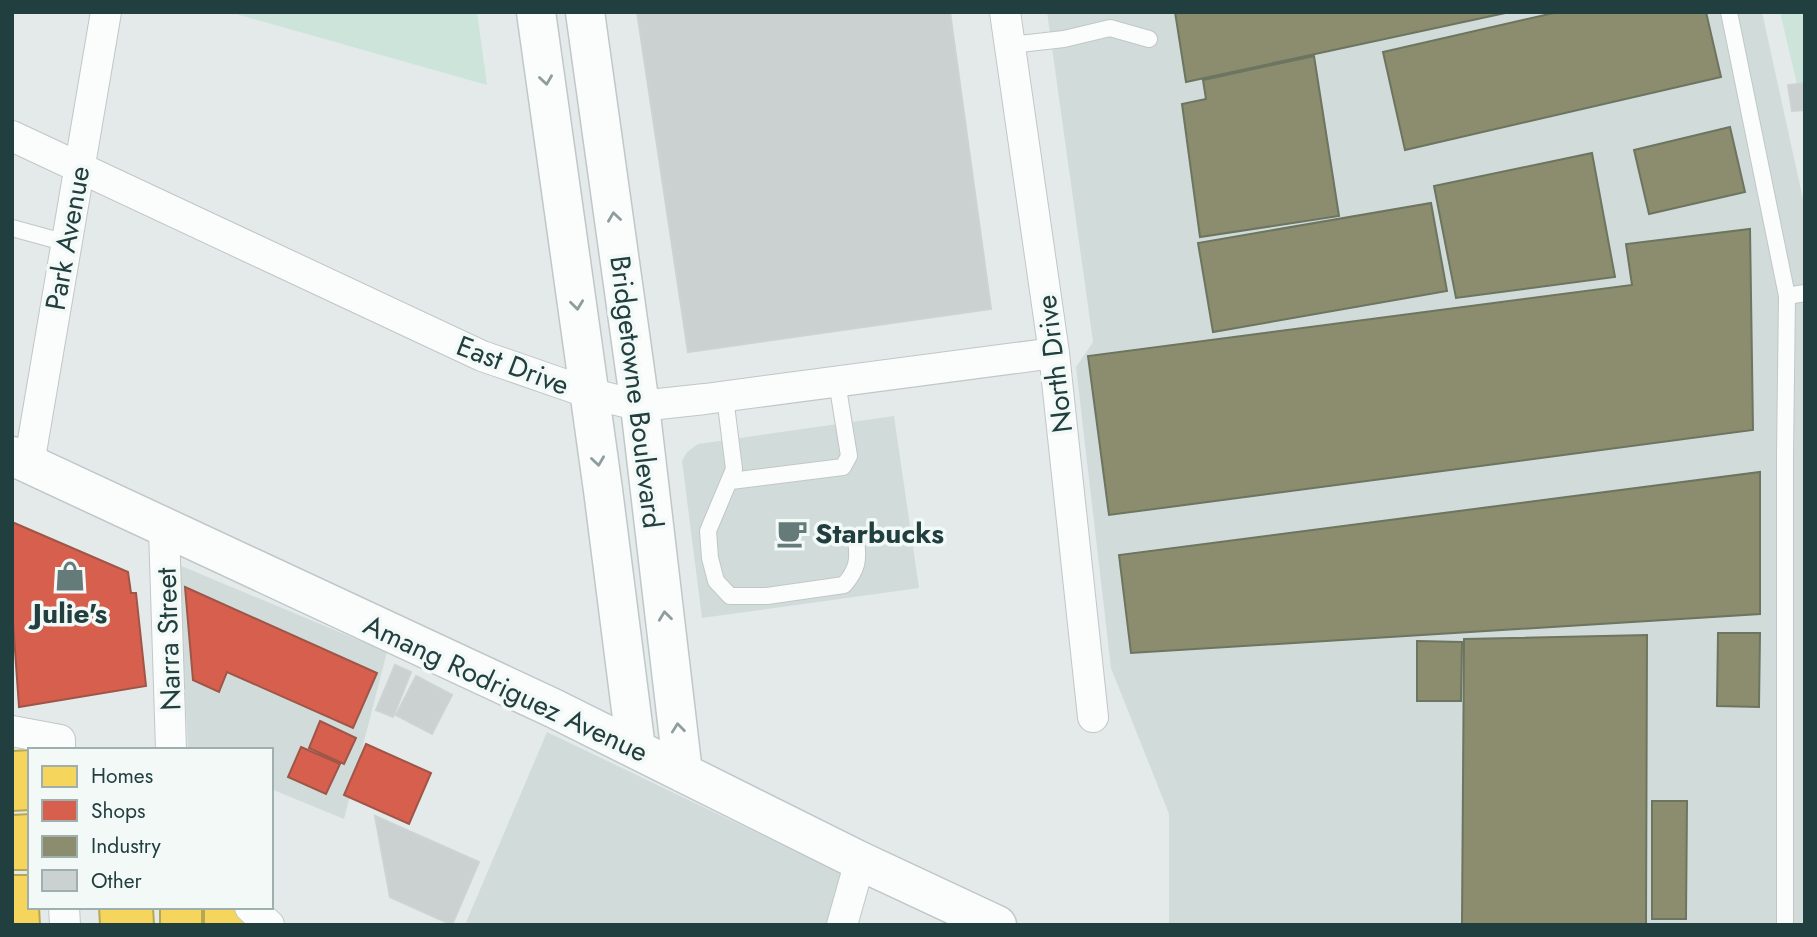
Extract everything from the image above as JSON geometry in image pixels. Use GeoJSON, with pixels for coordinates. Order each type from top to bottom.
{"type":"FeatureCollection","features":[{"type":"Feature","properties":{"kind":"street","name":"Park Avenue"},"geometry":{"type":"LineString","coordinates":[[21,460],[67,243],[106,12]]}},
{"type":"Feature","properties":{"kind":"street","name":"Bridgetowne Boulevard"},"geometry":{"type":"LineString","coordinates":[[536,12],[636,749]]}},
{"type":"Feature","properties":{"kind":"street","name":"Bridgetowne Boulevard"},"geometry":{"type":"LineString","coordinates":[[585,12],[640,406],[683,773]]}},
{"type":"Feature","properties":{"kind":"street","name":"North Drive"},"geometry":{"type":"LineString","coordinates":[[1005,12],[1054,353],[1093,718]]}},
{"type":"Feature","properties":{"kind":"street","name":"East Drive"},"geometry":{"type":"LineString","coordinates":[[12,136],[482,356],[589,393],[640,406],[1054,353]]}},
{"type":"Feature","properties":{"kind":"street","name":"Amang Rodriguez Avenue"},"geometry":{"type":"LineString","coordinates":[[21,460],[164,529],[553,708],[997,925]]}},
{"type":"Feature","properties":{"kind":"street","name":"Narra Street"},"geometry":{"type":"LineString","coordinates":[[164,529],[171,748]]}},
{"type":"Feature","properties":{"kind":"street"},"geometry":{"type":"LineString","coordinates":[[12,731],[60,740],[60,748]]}},
{"type":"Feature","properties":{"kind":"street"},"geometry":{"type":"LineString","coordinates":[[842,925],[860,860]]}},
{"type":"Feature","properties":{"kind":"street"},"geometry":{"type":"LineString","coordinates":[[252,909],[269,925]]}},
{"type":"Feature","properties":{"kind":"lane"},"geometry":{"type":"LineString","coordinates":[[1729,12],[1787,296],[1785,925]]}},
{"type":"Feature","properties":{"kind":"lane"},"geometry":{"type":"LineString","coordinates":[[1010,45],[1064,39],[1110,29],[1149,39]]}},
{"type":"Feature","properties":{"kind":"lane"},"geometry":{"type":"LineString","coordinates":[[12,229],[67,243]]}},
{"type":"Feature","properties":{"kind":"lane"},"geometry":{"type":"LineString","coordinates":[[1787,296],[1805,293]]}},
{"type":"Feature","properties":{"kind":"lane"},"geometry":{"type":"LineString","coordinates":[[731,481],[843,467],[849,456],[837,382]]}},
{"type":"Feature","properties":{"kind":"lane"},"geometry":{"type":"LineString","coordinates":[[725,397],[734,469],[708,531],[710,558],[716,581],[730,596],[766,597],[844,585],[855,572],[859,559],[856,541]]}},
{"type":"Feature","properties":{"kind":"shaded area"},"geometry":{"type":"Polygon","coordinates":[[[1047,12],[1762,12],[1805,208],[1805,925],[1169,925],[1169,814],[1111,668],[1076,367],[1093,342],[1047,12]]]}},
{"type":"Feature","properties":{"kind":"shaded area"},"geometry":{"type":"Polygon","coordinates":[[[894,416],[919,588],[702,618],[682,461],[687,452],[698,444],[894,416]]]}},
{"type":"Feature","properties":{"kind":"shaded area"},"geometry":{"type":"Polygon","coordinates":[[[179,565],[387,652],[344,819],[273,790],[273,748],[188,748],[179,565]]]}},
{"type":"Feature","properties":{"kind":"shaded area"},"geometry":{"type":"Polygon","coordinates":[[[547,732],[845,875],[829,925],[465,925],[547,732]]]}},
{"type":"Feature","properties":{"kind":"green space"},"geometry":{"type":"Polygon","coordinates":[[[229,12],[477,12],[487,85],[229,12]]]}},
{"type":"Feature","properties":{"kind":"green space"},"geometry":{"type":"Polygon","coordinates":[[[1780,12],[1805,12],[1805,118],[1780,12]]]}},
{"type":"Feature","properties":{"kind":"building: Homes"},"geometry":{"type":"Polygon","coordinates":[[[28,750],[28,810],[12,811],[12,751],[28,750]]]}},
{"type":"Feature","properties":{"kind":"building: Homes"},"geometry":{"type":"Polygon","coordinates":[[[28,814],[28,870],[12,870],[12,815],[28,814]]]}},
{"type":"Feature","properties":{"kind":"building: Homes"},"geometry":{"type":"Polygon","coordinates":[[[12,875],[28,875],[28,909],[39,909],[40,925],[12,925],[12,875]]]}},
{"type":"Feature","properties":{"kind":"building: Homes"},"geometry":{"type":"Polygon","coordinates":[[[99,909],[153,909],[154,925],[100,925],[99,909]]]}},
{"type":"Feature","properties":{"kind":"building: Homes"},"geometry":{"type":"Polygon","coordinates":[[[160,909],[202,909],[202,925],[160,925],[160,909]]]}},
{"type":"Feature","properties":{"kind":"building: Homes"},"geometry":{"type":"Polygon","coordinates":[[[204,909],[248,909],[253,925],[204,925],[204,909]]]}},
{"type":"Feature","properties":{"kind":"building: Shops"},"geometry":{"type":"Polygon","coordinates":[[[12,522],[128,572],[131,593],[136,593],[146,686],[19,707],[12,608],[12,522]]]}},
{"type":"Feature","properties":{"kind":"building: Shops"},"geometry":{"type":"Polygon","coordinates":[[[185,587],[377,673],[353,728],[227,672],[219,692],[193,680],[185,587]]]}},
{"type":"Feature","properties":{"kind":"building: Shops"},"geometry":{"type":"Polygon","coordinates":[[[320,721],[356,738],[344,764],[309,748],[320,721]]]}},
{"type":"Feature","properties":{"kind":"building: Shops"},"geometry":{"type":"Polygon","coordinates":[[[366,744],[431,773],[409,824],[344,795],[366,744]]]}},
{"type":"Feature","properties":{"kind":"building: Shops"},"geometry":{"type":"Polygon","coordinates":[[[301,747],[340,764],[326,794],[288,777],[301,747]]]}},
{"type":"Feature","properties":{"kind":"building: Industry"},"geometry":{"type":"Polygon","coordinates":[[[1175,12],[1510,12],[1186,82],[1175,12]]]}},
{"type":"Feature","properties":{"kind":"building: Industry"},"geometry":{"type":"Polygon","coordinates":[[[1558,12],[1706,12],[1721,77],[1405,150],[1383,52],[1558,12]]]}},
{"type":"Feature","properties":{"kind":"building: Industry"},"geometry":{"type":"Polygon","coordinates":[[[1314,56],[1339,216],[1200,237],[1182,104],[1206,99],[1203,80],[1314,56]]]}},
{"type":"Feature","properties":{"kind":"building: Industry"},"geometry":{"type":"Polygon","coordinates":[[[1730,127],[1745,192],[1649,214],[1634,150],[1730,127]]]}},
{"type":"Feature","properties":{"kind":"building: Industry"},"geometry":{"type":"Polygon","coordinates":[[[1592,153],[1615,277],[1456,298],[1434,186],[1592,153]]]}},
{"type":"Feature","properties":{"kind":"building: Industry"},"geometry":{"type":"Polygon","coordinates":[[[1431,203],[1447,291],[1213,332],[1198,243],[1431,203]]]}},
{"type":"Feature","properties":{"kind":"building: Industry"},"geometry":{"type":"Polygon","coordinates":[[[1750,229],[1753,430],[1109,515],[1088,356],[1632,285],[1626,244],[1750,229]]]}},
{"type":"Feature","properties":{"kind":"building: Industry"},"geometry":{"type":"Polygon","coordinates":[[[1760,472],[1760,614],[1131,653],[1119,555],[1760,472]]]}},
{"type":"Feature","properties":{"kind":"building: Industry"},"geometry":{"type":"Polygon","coordinates":[[[1718,633],[1760,633],[1759,707],[1717,706],[1718,633]]]}},
{"type":"Feature","properties":{"kind":"building: Industry"},"geometry":{"type":"Polygon","coordinates":[[[1647,635],[1646,925],[1462,925],[1464,639],[1647,635]]]}},
{"type":"Feature","properties":{"kind":"building: Industry"},"geometry":{"type":"Polygon","coordinates":[[[1417,641],[1462,642],[1461,701],[1417,701],[1417,641]]]}},
{"type":"Feature","properties":{"kind":"building: Industry"},"geometry":{"type":"Polygon","coordinates":[[[1652,801],[1687,801],[1686,919],[1652,919],[1652,801]]]}},
{"type":"Feature","properties":{"kind":"building: Other"},"geometry":{"type":"Polygon","coordinates":[[[637,12],[950,12],[991,309],[688,352],[637,12]]]}},
{"type":"Feature","properties":{"kind":"building: Other"},"geometry":{"type":"Polygon","coordinates":[[[1805,83],[1805,110],[1792,111],[1788,85],[1805,83]]]}},
{"type":"Feature","properties":{"kind":"building: Other"},"geometry":{"type":"Polygon","coordinates":[[[395,665],[411,672],[393,717],[376,710],[395,665]]]}},
{"type":"Feature","properties":{"kind":"building: Other"},"geometry":{"type":"Polygon","coordinates":[[[416,676],[452,695],[432,734],[396,715],[416,676]]]}},
{"type":"Feature","properties":{"kind":"building: Other"},"geometry":{"type":"Polygon","coordinates":[[[375,816],[479,862],[452,925],[390,897],[375,816]]]}},
{"type":"Feature","properties":{"kind":"place","name":"Starbucks"},"geometry":{"type":"Point","coordinates":[792,533]}},
{"type":"Feature","properties":{"kind":"place","name":"Julie's"},"geometry":{"type":"Point","coordinates":[70,576]}}]}
